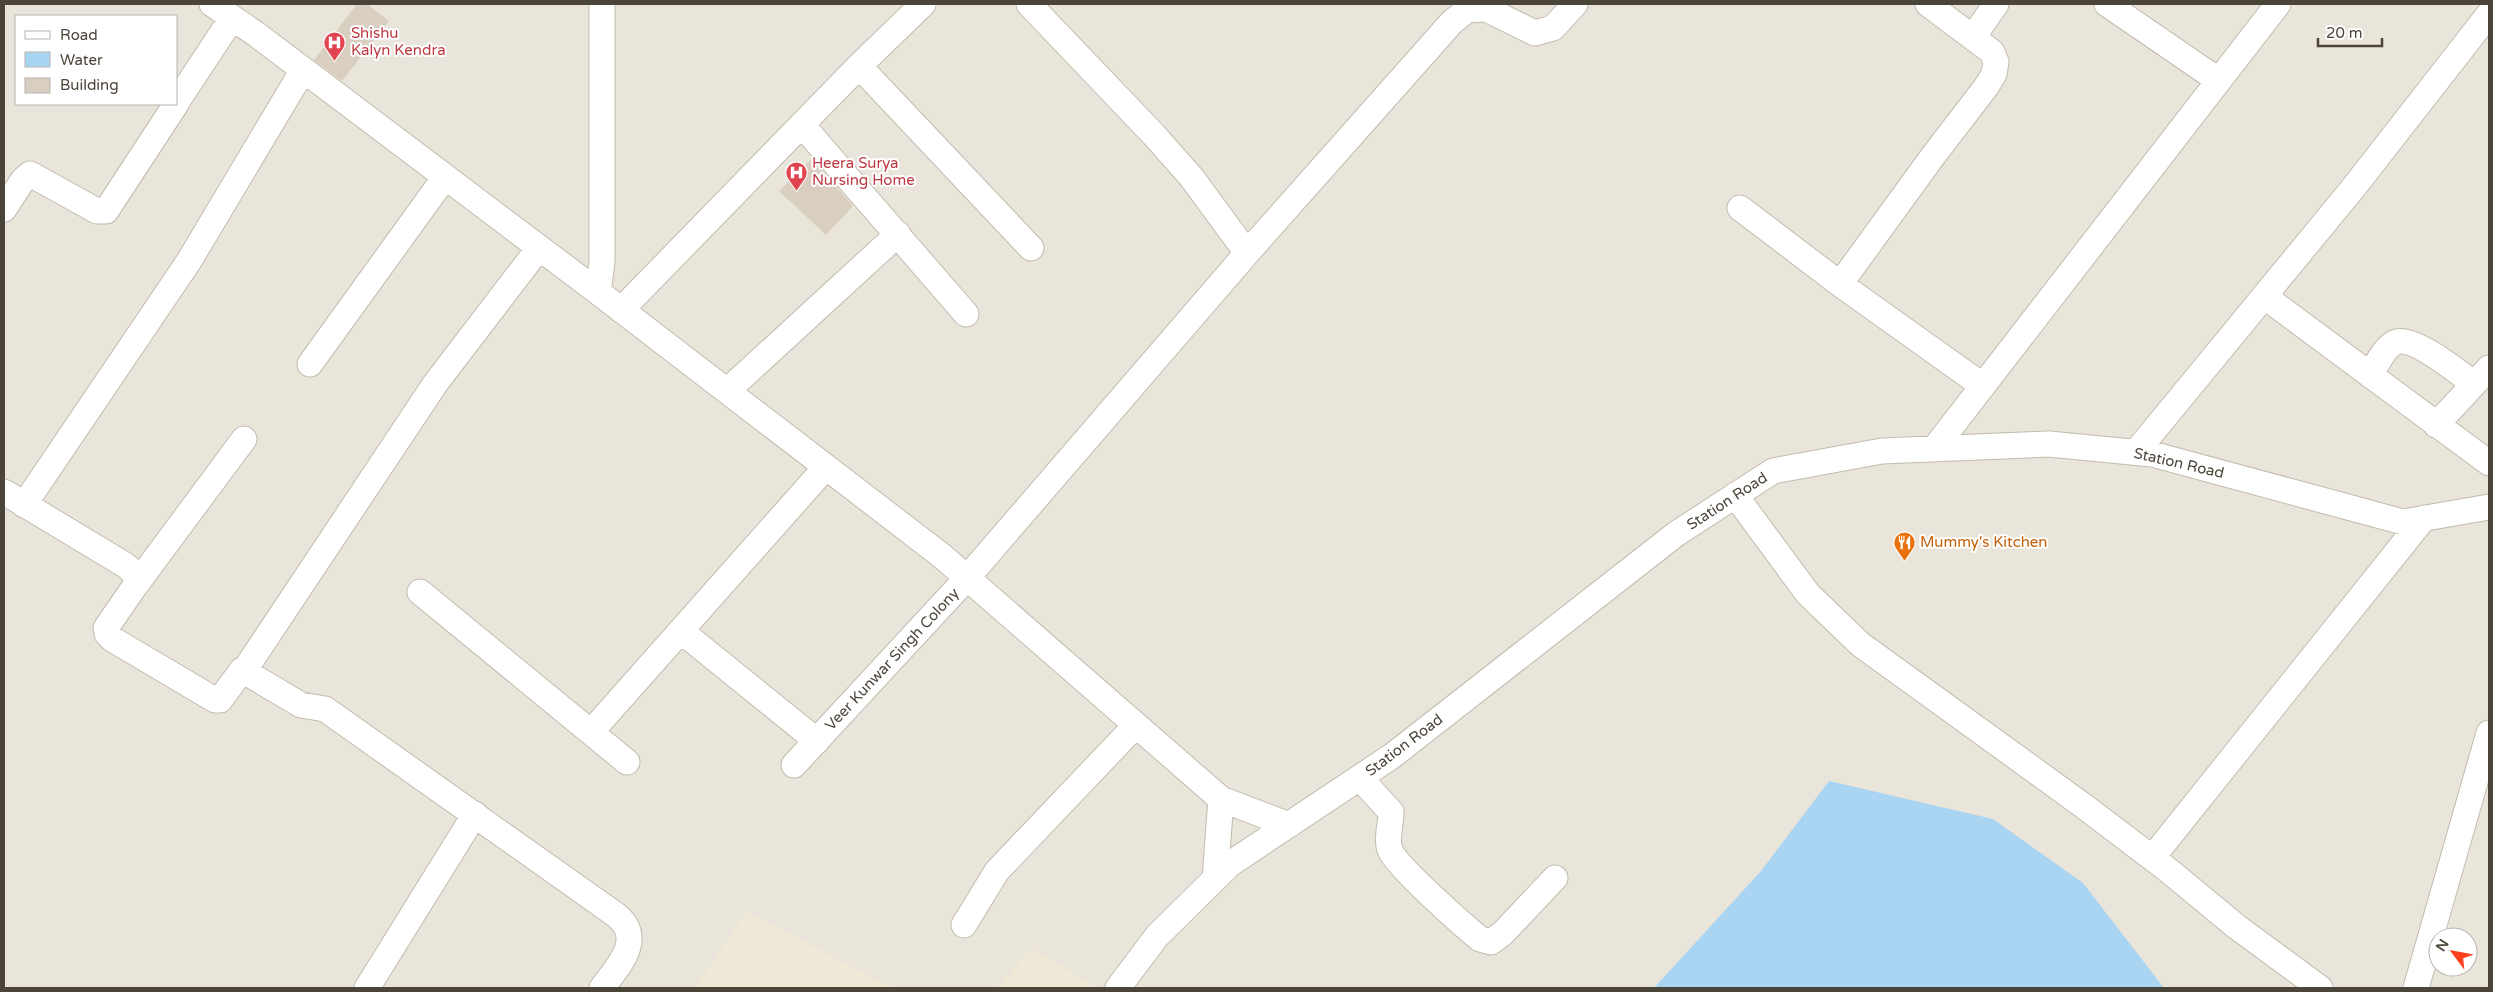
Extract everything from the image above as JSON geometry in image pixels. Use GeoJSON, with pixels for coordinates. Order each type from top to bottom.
{"type":"FeatureCollection","features":[{"type":"Feature","properties":{"kind":"street"},"geometry":{"type":"LineString","coordinates":[[598,292],[602,262],[602,4]]}},
{"type":"Feature","properties":{"kind":"street"},"geometry":{"type":"LineString","coordinates":[[621,310],[859,66],[923,4]]}},
{"type":"Feature","properties":{"kind":"street"},"geometry":{"type":"LineString","coordinates":[[1029,4],[1192,178],[1248,253]]}},
{"type":"Feature","properties":{"kind":"street","name":"Veer Kunwar Singh Colony"},"geometry":{"type":"LineString","coordinates":[[794,765],[967,578],[1248,253],[1452,22],[1467,10],[1486,9],[1535,33],[1553,28],[1575,4]]}},
{"type":"Feature","properties":{"kind":"street"},"geometry":{"type":"LineString","coordinates":[[1840,284],[1932,156],[1979,99],[1994,74],[1996,62],[1992,52],[1928,4]]}},
{"type":"Feature","properties":{"kind":"street"},"geometry":{"type":"LineString","coordinates":[[1973,38],[1996,4]]}},
{"type":"Feature","properties":{"kind":"street"},"geometry":{"type":"LineString","coordinates":[[2107,4],[2218,80]]}},
{"type":"Feature","properties":{"kind":"street"},"geometry":{"type":"LineString","coordinates":[[1934,449],[2278,4]]}},
{"type":"Feature","properties":{"kind":"street"},"geometry":{"type":"LineString","coordinates":[[178,100],[222,11],[598,292],[967,578],[1221,799],[1289,825]]}},
{"type":"Feature","properties":{"kind":"street"},"geometry":{"type":"LineString","coordinates":[[2136,452],[2354,187],[2489,14]]}},
{"type":"Feature","properties":{"kind":"street"},"geometry":{"type":"LineString","coordinates":[[859,66],[1031,248]]}},
{"type":"Feature","properties":{"kind":"street"},"geometry":{"type":"LineString","coordinates":[[135,586],[136,576],[125,565],[14,498],[189,261],[303,70]]}},
{"type":"Feature","properties":{"kind":"street"},"geometry":{"type":"LineString","coordinates":[[4,209],[23,180],[30,174],[97,211],[106,211],[175,105]]}},
{"type":"Feature","properties":{"kind":"street"},"geometry":{"type":"LineString","coordinates":[[802,125],[966,314]]}},
{"type":"Feature","properties":{"kind":"street"},"geometry":{"type":"LineString","coordinates":[[310,364],[445,177]]}},
{"type":"Feature","properties":{"kind":"street"},"geometry":{"type":"LineString","coordinates":[[1740,208],[1840,284],[1983,386]]}},
{"type":"Feature","properties":{"kind":"street"},"geometry":{"type":"LineString","coordinates":[[727,391],[898,234]]}},
{"type":"Feature","properties":{"kind":"street"},"geometry":{"type":"LineString","coordinates":[[244,439],[106,628],[107,634],[112,639],[215,700],[222,699],[240,671],[244,671],[435,384],[539,248]]}},
{"type":"Feature","properties":{"kind":"street"},"geometry":{"type":"LineString","coordinates":[[2264,296],[2489,463]]}},
{"type":"Feature","properties":{"kind":"street"},"geometry":{"type":"LineString","coordinates":[[2370,375],[2388,348],[2395,342],[2404,341],[2482,376],[2436,425]]}},
{"type":"Feature","properties":{"kind":"street","name":"Station Road"},"geometry":{"type":"LineString","coordinates":[[1118,988],[1157,936],[1230,864],[1392,756],[1676,534],[1773,471],[1882,450],[2049,444],[2152,454],[2403,522],[2489,507]]}},
{"type":"Feature","properties":{"kind":"street"},"geometry":{"type":"LineString","coordinates":[[591,732],[826,467]]}},
{"type":"Feature","properties":{"kind":"street"},"geometry":{"type":"LineString","coordinates":[[1735,495],[1808,594],[1860,644],[2152,858],[2237,927],[2320,988]]}},
{"type":"Feature","properties":{"kind":"street"},"geometry":{"type":"LineString","coordinates":[[2152,858],[2424,518]]}},
{"type":"Feature","properties":{"kind":"street"},"geometry":{"type":"LineString","coordinates":[[420,592],[627,762]]}},
{"type":"Feature","properties":{"kind":"street","name":"Veer Kunwar Singh Colony"},"geometry":{"type":"LineString","coordinates":[[681,631],[817,740]]}},
{"type":"Feature","properties":{"kind":"street"},"geometry":{"type":"LineString","coordinates":[[244,671],[301,704],[321,707],[330,712],[543,861],[627,923],[631,936],[628,950],[602,988]]}},
{"type":"Feature","properties":{"kind":"street"},"geometry":{"type":"LineString","coordinates":[[964,925],[997,871],[1136,725]]}},
{"type":"Feature","properties":{"kind":"street"},"geometry":{"type":"LineString","coordinates":[[2416,988],[2489,733]]}},
{"type":"Feature","properties":{"kind":"street"},"geometry":{"type":"LineString","coordinates":[[1360,778],[1391,812],[1388,842],[1391,852],[1409,873],[1480,939],[1491,942],[1503,934],[1555,878]]}},
{"type":"Feature","properties":{"kind":"street"},"geometry":{"type":"LineString","coordinates":[[1215,879],[1221,799]]}},
{"type":"Feature","properties":{"kind":"street"},"geometry":{"type":"LineString","coordinates":[[367,988],[475,814]]}},
{"type":"Feature","properties":{"kind":"shaded area"},"geometry":{"type":"Polygon","coordinates":[[[4,4],[2489,4],[2489,988],[4,988],[4,4]]]}},
{"type":"Feature","properties":{"kind":"shaded area"},"geometry":{"type":"Polygon","coordinates":[[[746,912],[894,988],[695,988],[746,912]]]}},
{"type":"Feature","properties":{"kind":"shaded area"},"geometry":{"type":"Polygon","coordinates":[[[1032,948],[1095,987],[997,988],[1032,948]]]}},
{"type":"Feature","properties":{"kind":"water"},"geometry":{"type":"Polygon","coordinates":[[[1829,781],[1993,819],[2083,883],[2164,988],[1654,988],[1761,871],[1829,781]]]}},
{"type":"Feature","properties":{"kind":"building"},"geometry":{"type":"Polygon","coordinates":[[[357,4],[367,4],[389,21],[342,81],[314,60],[357,4]]]}},
{"type":"Feature","properties":{"kind":"building"},"geometry":{"type":"Polygon","coordinates":[[[812,159],[853,206],[826,235],[779,191],[812,159]]]}},
{"type":"Feature","properties":{"kind":"place","name":"Shishu Kalyn Kendra"},"geometry":{"type":"Point","coordinates":[335,61]}},
{"type":"Feature","properties":{"kind":"place","name":"Heera Surya Nursing Home"},"geometry":{"type":"Point","coordinates":[796,191]}},
{"type":"Feature","properties":{"kind":"place","name":"Mummy's Kitchen"},"geometry":{"type":"Point","coordinates":[1904,561]}}]}
